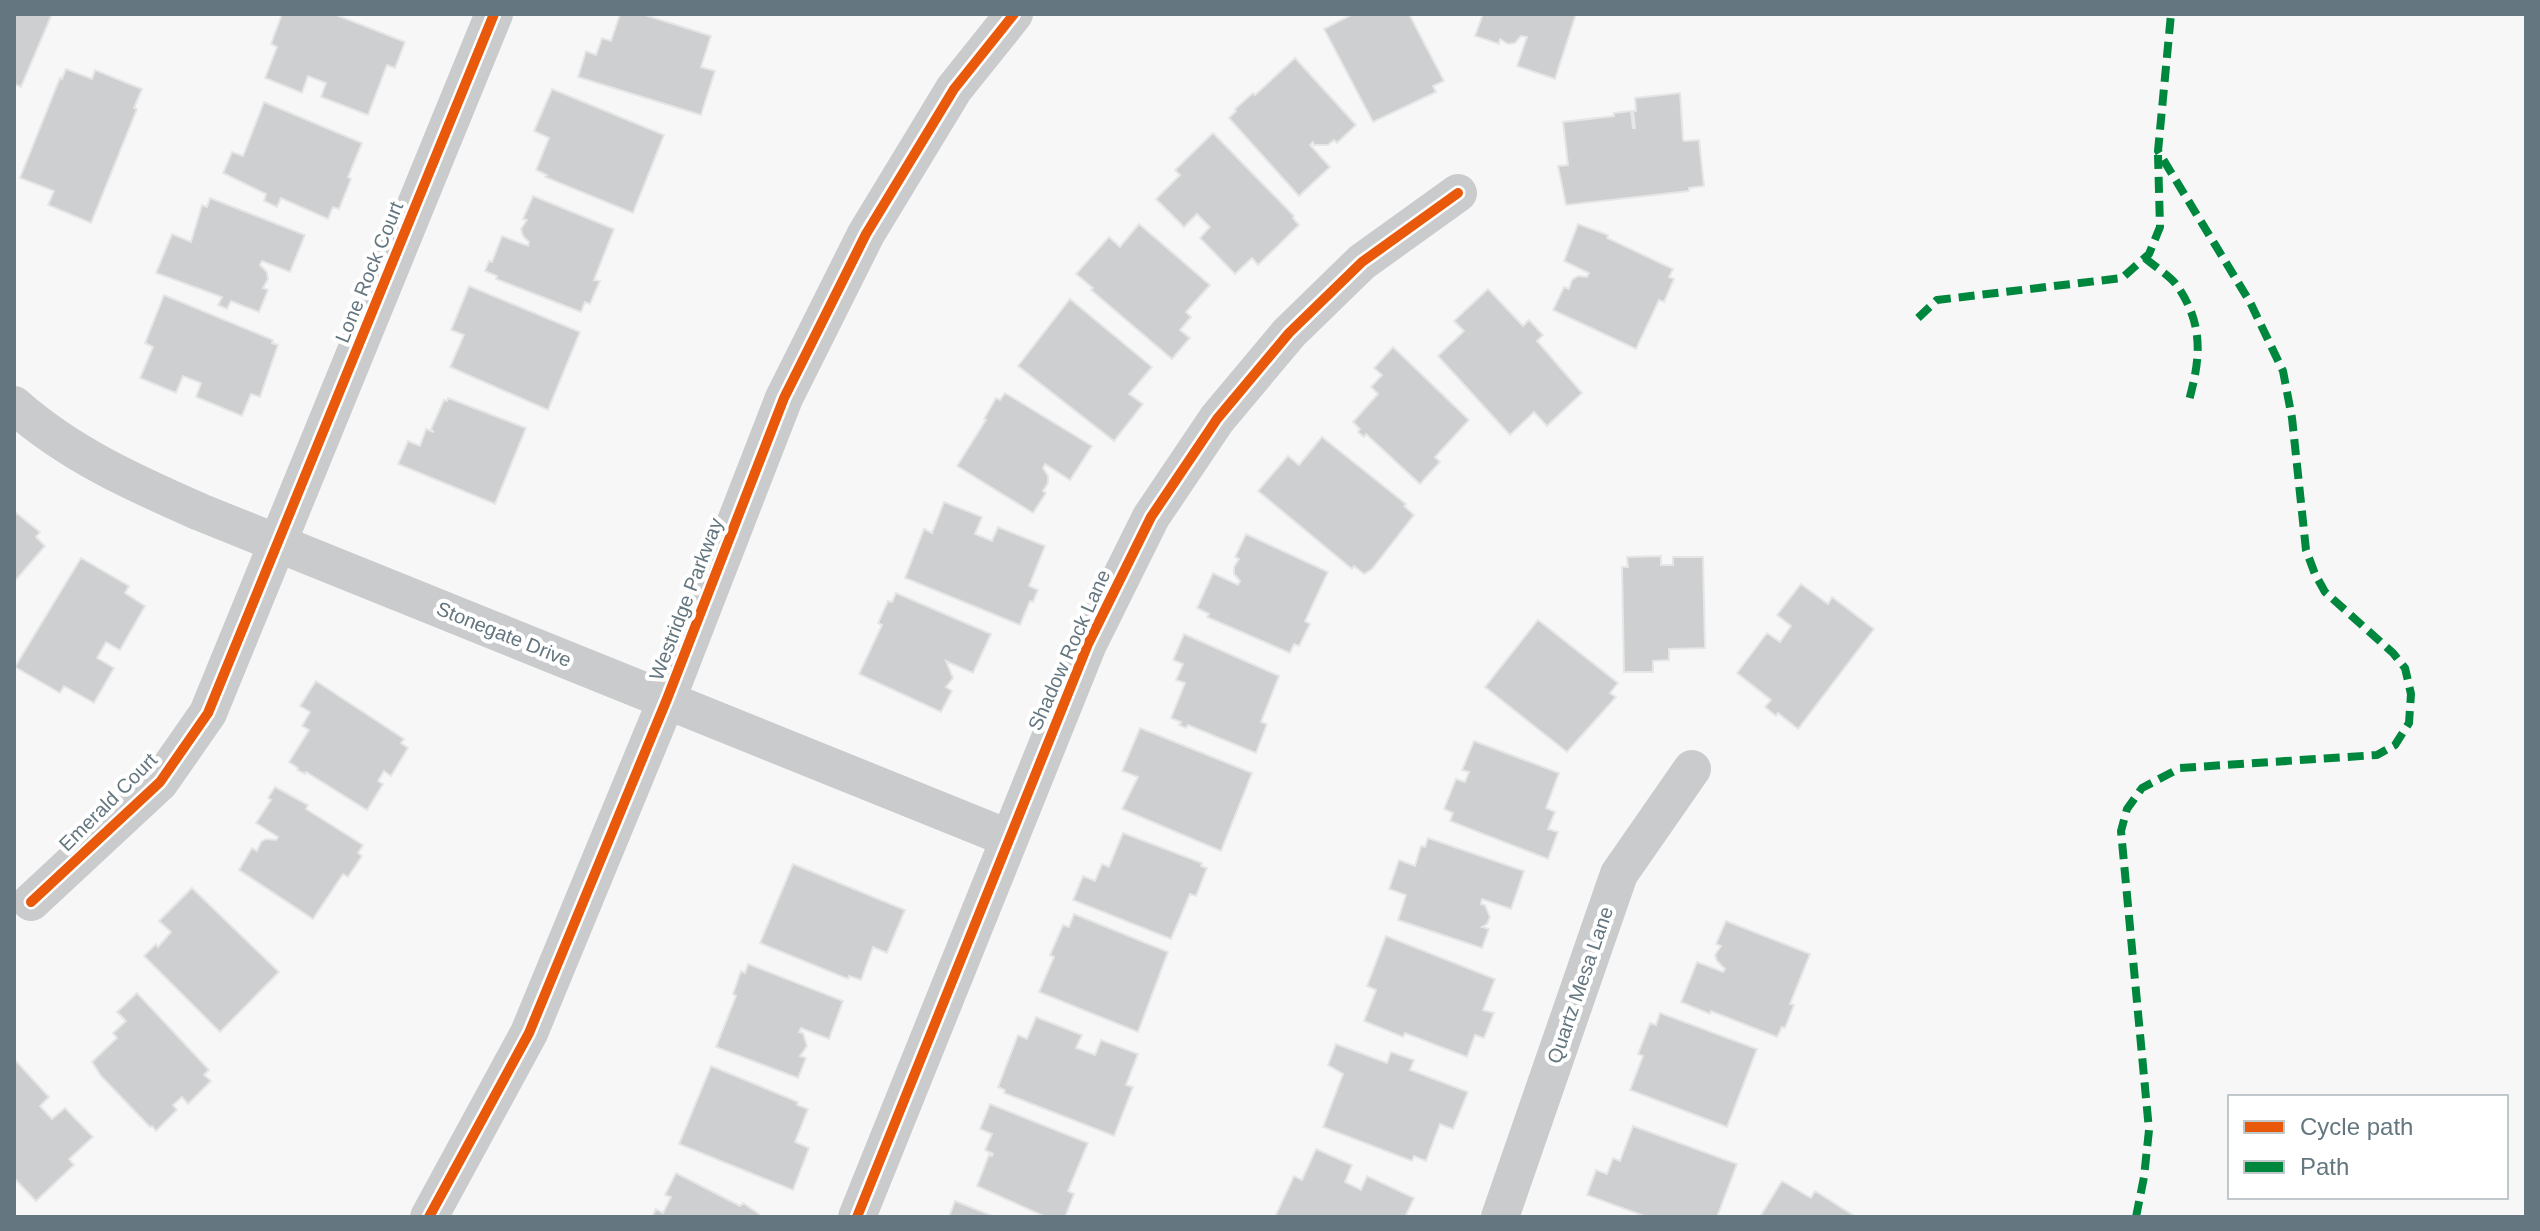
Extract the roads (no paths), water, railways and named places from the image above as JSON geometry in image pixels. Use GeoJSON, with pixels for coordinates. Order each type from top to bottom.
{"type":"FeatureCollection","features":[{"type":"Feature","properties":{"kind":"street","name":"Lone Rock Court"},"geometry":{"type":"LineString","coordinates":[[277,544],[494,14]]}},
{"type":"Feature","properties":{"kind":"street","name":"Westridge Parkway"},"geometry":{"type":"LineString","coordinates":[[429,1217],[529,1033],[667,699],[784,398],[866,234],[954,89],[1014,14]]}},
{"type":"Feature","properties":{"kind":"street","name":"Shadow Rock Lane"},"geometry":{"type":"LineString","coordinates":[[857,1217],[1088,644],[1151,517],[1217,419],[1289,333],[1362,262],[1458,193]]}},
{"type":"Feature","properties":{"kind":"street","name":"Stonegate Drive"},"geometry":{"type":"LineString","coordinates":[[14,405],[107,470],[277,544],[1008,838]]}},
{"type":"Feature","properties":{"kind":"street","name":"Emerald Court"},"geometry":{"type":"LineString","coordinates":[[31,902],[160,782],[208,713],[277,544]]}},
{"type":"Feature","properties":{"kind":"street","name":"Quartz Mesa Lane"},"geometry":{"type":"LineString","coordinates":[[1500,1217],[1619,874],[1692,769]]}}]}
